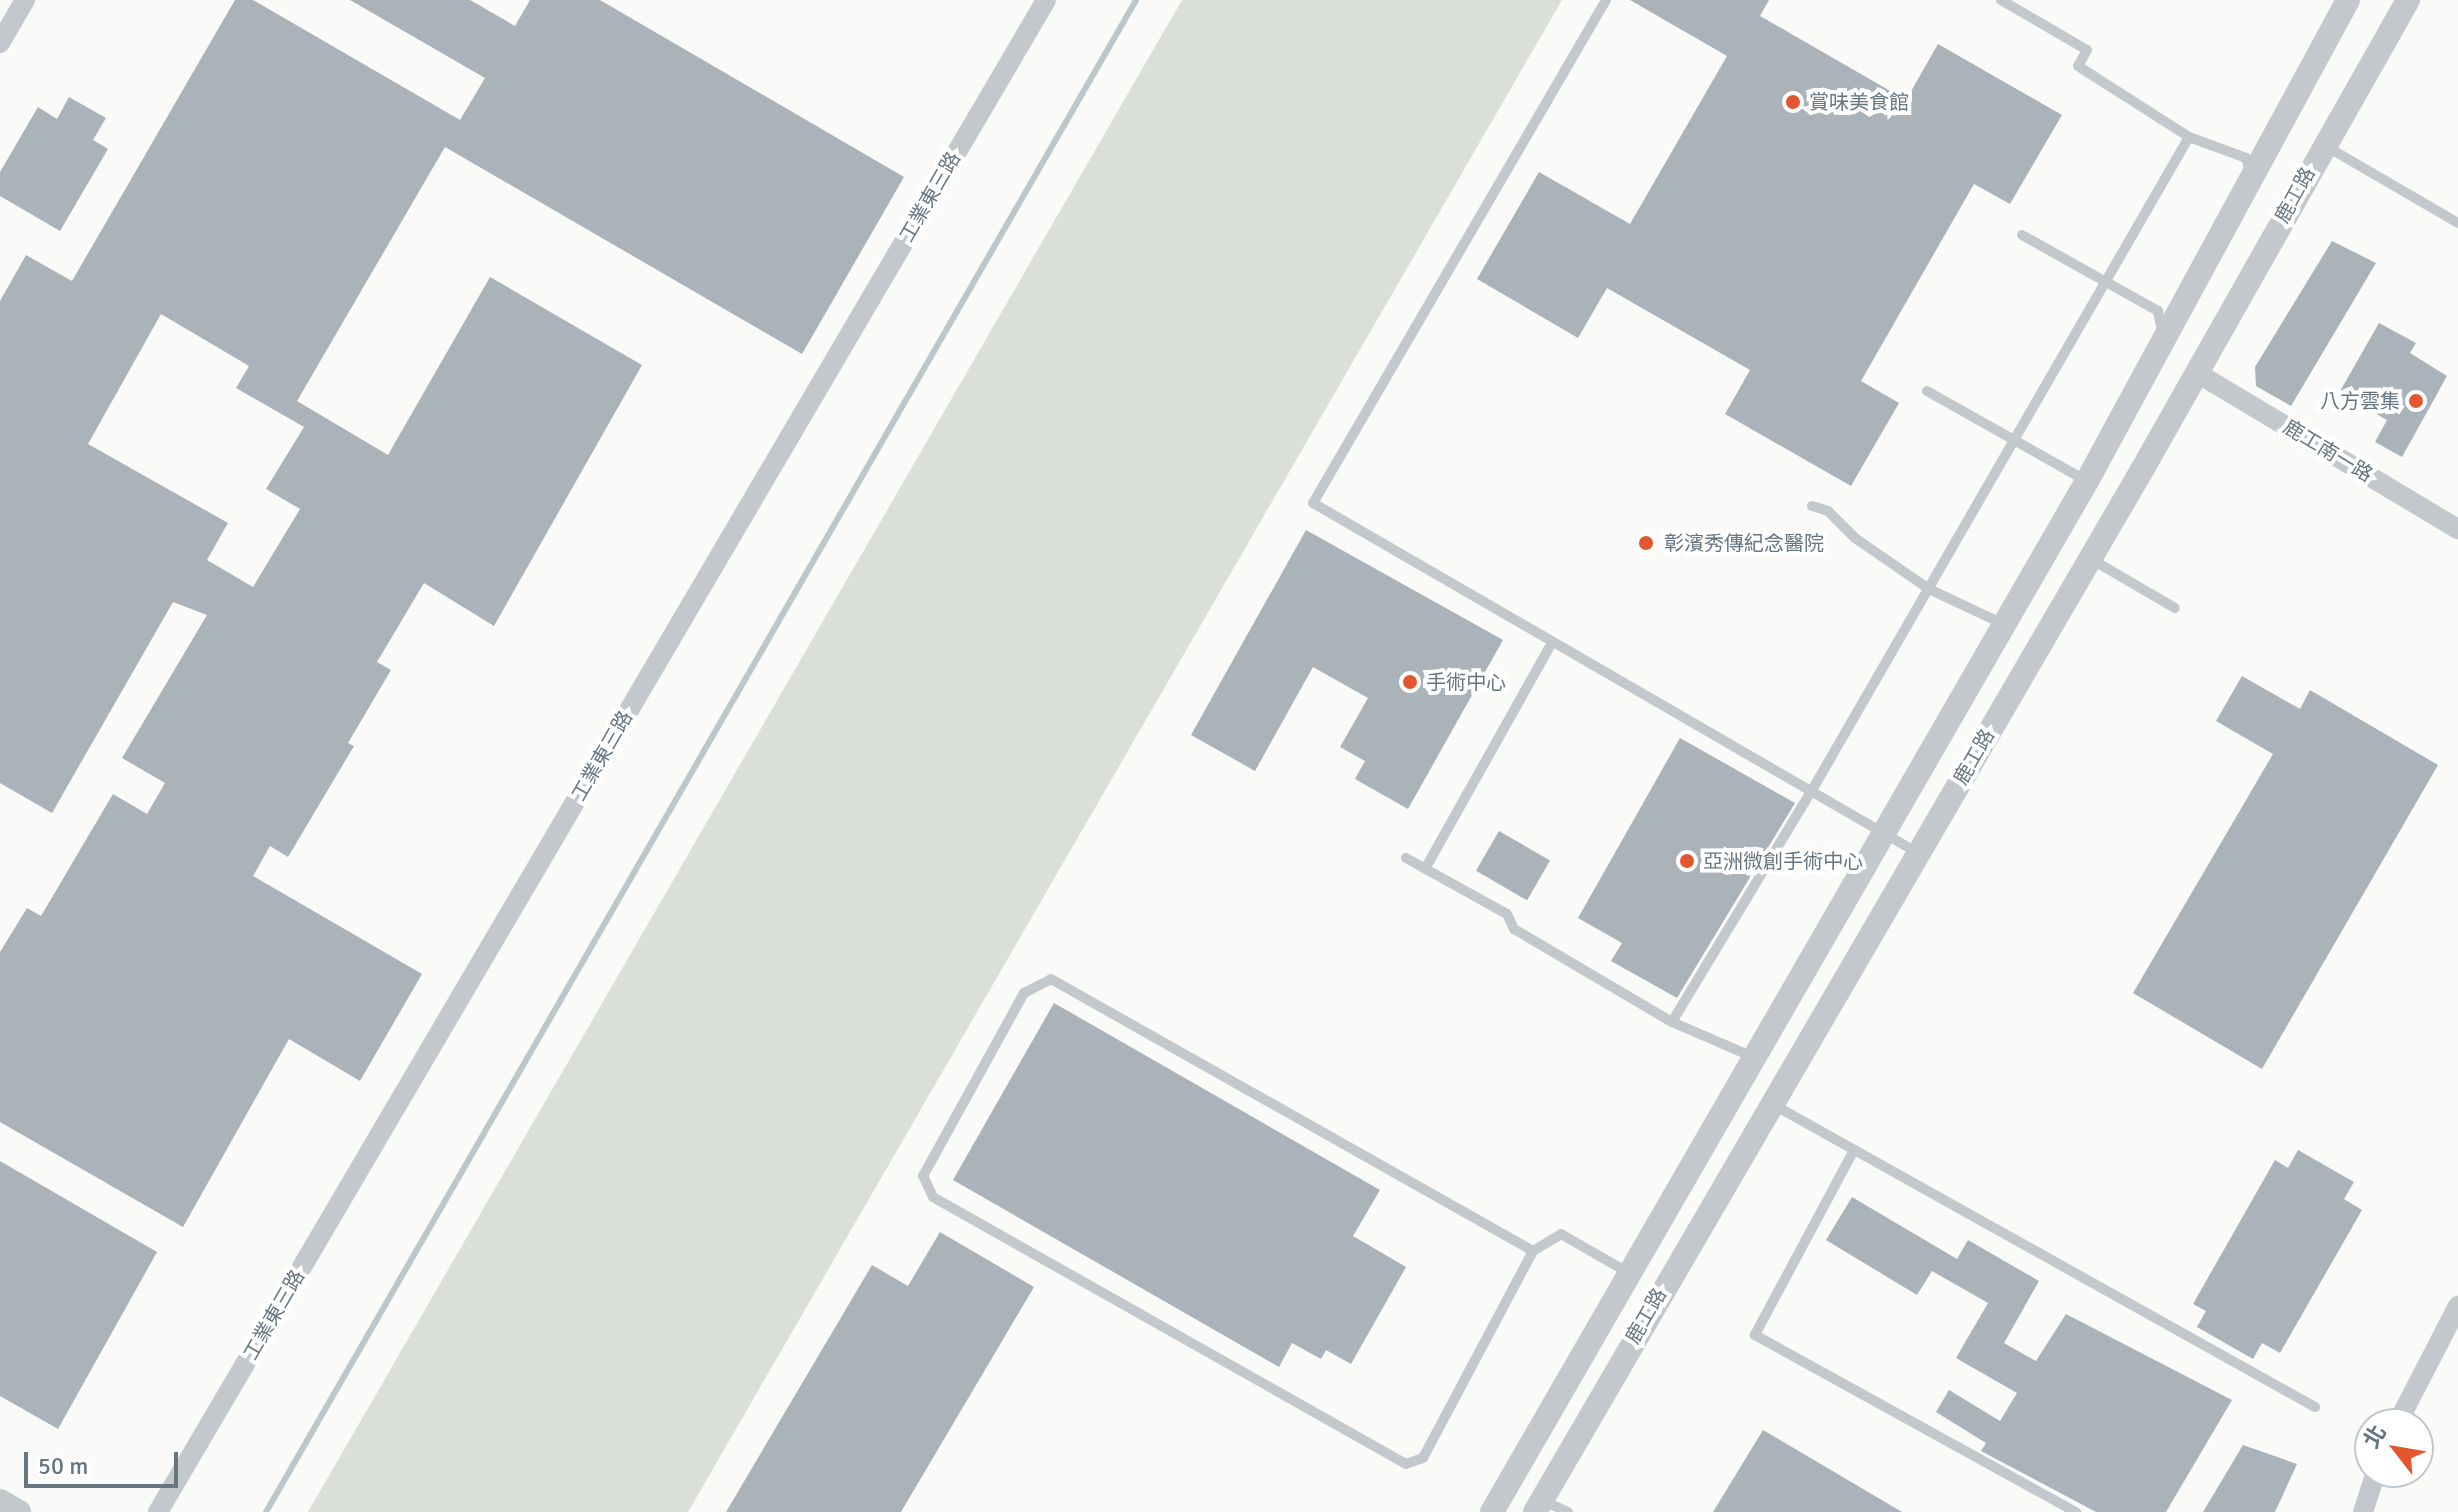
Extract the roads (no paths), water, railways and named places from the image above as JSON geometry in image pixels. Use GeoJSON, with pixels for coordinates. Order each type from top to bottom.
{"type":"FeatureCollection","features":[{"type":"Feature","properties":{"kind":"street"},"geometry":{"type":"LineString","coordinates":[[0,43],[25,0]]}},
{"type":"Feature","properties":{"kind":"street","name":"工業東三路"},"geometry":{"type":"LineString","coordinates":[[158,1512],[1046,0]]}},
{"type":"Feature","properties":{"kind":"street","name":"鹿工路"},"geometry":{"type":"LineString","coordinates":[[1492,1512],[2087,481],[2164,342],[2251,173],[2348,0]]}},
{"type":"Feature","properties":{"kind":"street","name":"鹿工路"},"geometry":{"type":"LineString","coordinates":[[1539,1506],[1770,1102],[1919,854],[2197,373],[2322,144],[2407,0]]}},
{"type":"Feature","properties":{"kind":"street","name":"鹿工南一路"},"geometry":{"type":"LineString","coordinates":[[2197,373],[2458,529]]}},
{"type":"Feature","properties":{"kind":"street"},"geometry":{"type":"LineString","coordinates":[[2405,1408],[2458,1306]]}},
{"type":"Feature","properties":{"kind":"street"},"geometry":{"type":"LineString","coordinates":[[2363,1512],[2371,1488]]}},
{"type":"Feature","properties":{"kind":"street"},"geometry":{"type":"LineString","coordinates":[[0,1501],[19,1512]]}},
{"type":"Feature","properties":{"kind":"lane"},"geometry":{"type":"LineString","coordinates":[[1606,0],[1313,503],[1919,854]]}},
{"type":"Feature","properties":{"kind":"lane"},"geometry":{"type":"LineString","coordinates":[[2001,0],[2087,50],[2078,66],[2189,137],[2246,158],[2251,173]]}},
{"type":"Feature","properties":{"kind":"lane"},"geometry":{"type":"LineString","coordinates":[[1672,1022],[1811,792],[2106,286],[2189,137]]}},
{"type":"Feature","properties":{"kind":"lane"},"geometry":{"type":"LineString","coordinates":[[2322,144],[2458,223]]}},
{"type":"Feature","properties":{"kind":"lane"},"geometry":{"type":"LineString","coordinates":[[2022,235],[2106,286],[2158,311],[2164,342]]}},
{"type":"Feature","properties":{"kind":"lane"},"geometry":{"type":"LineString","coordinates":[[1927,391],[2014,443],[2087,481]]}},
{"type":"Feature","properties":{"kind":"lane"},"geometry":{"type":"LineString","coordinates":[[1812,506],[1828,511],[1855,538],[1929,589],[2005,625]]}},
{"type":"Feature","properties":{"kind":"lane"},"geometry":{"type":"LineString","coordinates":[[2089,558],[2175,608]]}},
{"type":"Feature","properties":{"kind":"lane"},"geometry":{"type":"LineString","coordinates":[[1425,869],[1552,643]]}},
{"type":"Feature","properties":{"kind":"lane"},"geometry":{"type":"LineString","coordinates":[[1406,858],[1507,914],[1514,929],[1672,1022],[1753,1057]]}},
{"type":"Feature","properties":{"kind":"lane"},"geometry":{"type":"LineString","coordinates":[[1533,1251],[1051,979],[1024,993],[923,1176],[933,1197],[1406,1464],[1423,1458],[1533,1251],[1561,1234],[1629,1273]]}},
{"type":"Feature","properties":{"kind":"lane"},"geometry":{"type":"LineString","coordinates":[[1770,1102],[2315,1407]]}},
{"type":"Feature","properties":{"kind":"lane"},"geometry":{"type":"LineString","coordinates":[[1854,1150],[1755,1335],[2076,1512]]}},
{"type":"Feature","properties":{"kind":"lane"},"geometry":{"type":"LineString","coordinates":[[1539,1506],[1568,1512]]}},
{"type":"Feature","properties":{"kind":"waterway"},"geometry":{"type":"LineString","coordinates":[[266,1512],[1136,0]]}},
{"type":"Feature","properties":{"kind":"place","name":"賞味美食館"},"geometry":{"type":"Point","coordinates":[1793,102]}},
{"type":"Feature","properties":{"kind":"place","name":"八方雲集"},"geometry":{"type":"Point","coordinates":[2416,401]}},
{"type":"Feature","properties":{"kind":"place","name":"彰濱秀傳紀念醫院"},"geometry":{"type":"Point","coordinates":[1646,543]}},
{"type":"Feature","properties":{"kind":"place","name":"手術中心"},"geometry":{"type":"Point","coordinates":[1410,682]}},
{"type":"Feature","properties":{"kind":"place","name":"亞洲微創手術中心"},"geometry":{"type":"Point","coordinates":[1687,861]}}]}
